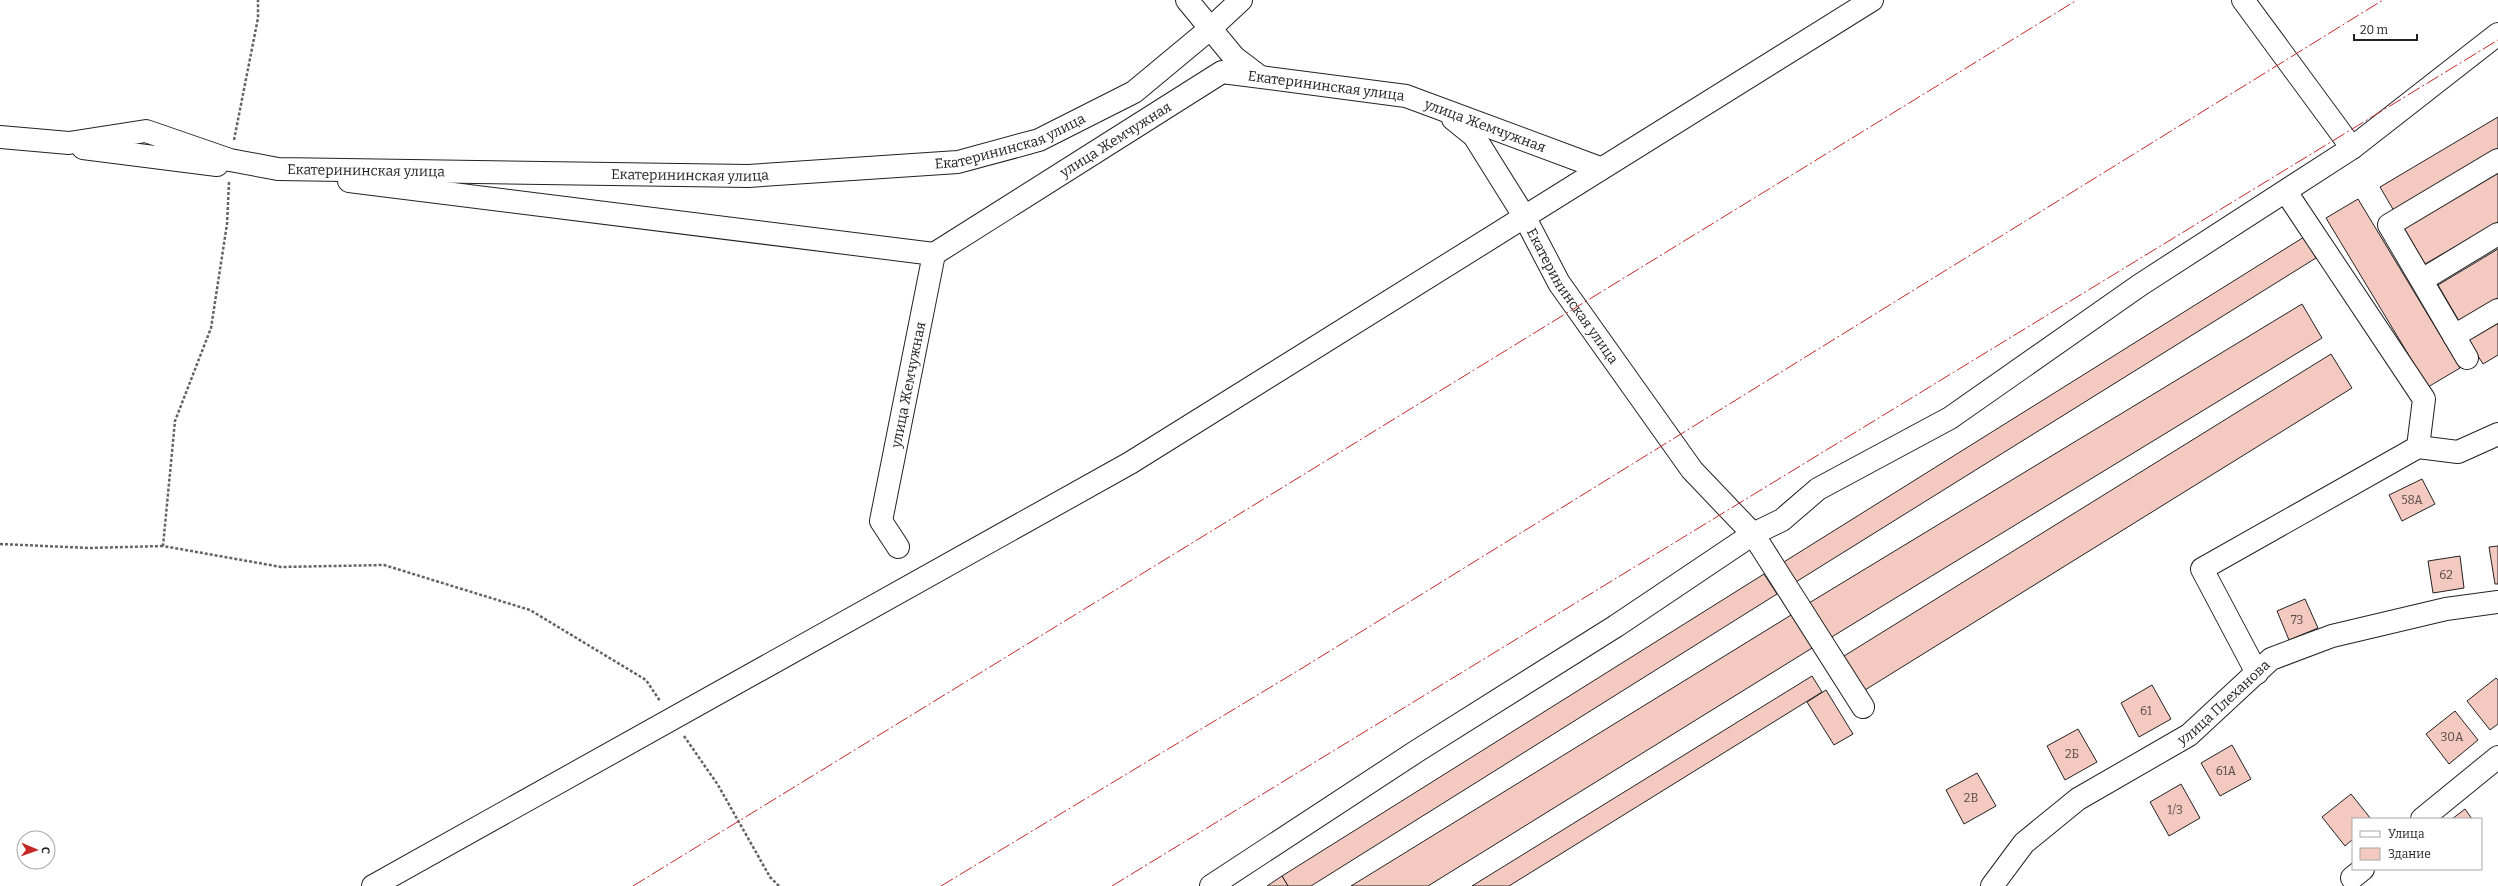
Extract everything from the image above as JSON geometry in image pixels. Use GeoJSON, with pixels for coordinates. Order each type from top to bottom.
{"type":"FeatureCollection","features":[{"type":"Feature","properties":{"kind":"street","name":"Екатерининская улица"},"geometry":{"type":"LineString","coordinates":[[1187,0],[1234,58],[1264,80],[1406,96],[1443,111],[1474,136],[1524,216],[1559,283],[1692,470],[1753,534],[1863,707]]}},
{"type":"Feature","properties":{"kind":"street","name":"Екатерининская улица"},"geometry":{"type":"LineString","coordinates":[[0,138],[69,143],[146,131],[230,160],[278,169],[748,176],[958,162],[1039,140],[1134,92],[1211,28],[1241,0]]}},
{"type":"Feature","properties":{"kind":"street"},"geometry":{"type":"LineString","coordinates":[[373,886],[1130,463],[1600,168],[1872,0]]}},
{"type":"Feature","properties":{"kind":"street"},"geometry":{"type":"LineString","coordinates":[[2243,0],[2352,148]]}},
{"type":"Feature","properties":{"kind":"street"},"geometry":{"type":"LineString","coordinates":[[1210,886],[1416,751],[1616,626],[1753,534],[1782,520],[1818,489],[1950,418],[2140,285],[2352,148],[2498,34]]}},
{"type":"Feature","properties":{"kind":"street","name":"улица Жемчужная"},"geometry":{"type":"LineString","coordinates":[[898,547],[881,522],[934,254],[1222,72],[1406,96],[1600,168]]}},
{"type":"Feature","properties":{"kind":"street","name":"Екатерининская улица"},"geometry":{"type":"LineString","coordinates":[[0,138],[934,254]]}},
{"type":"Feature","properties":{"kind":"street"},"geometry":{"type":"LineString","coordinates":[[2467,358],[2389,225],[2498,160]]}},
{"type":"Feature","properties":{"kind":"street"},"geometry":{"type":"LineString","coordinates":[[2286,192],[2424,399],[2418,447]]}},
{"type":"Feature","properties":{"kind":"street"},"geometry":{"type":"LineString","coordinates":[[2422,280],[2498,234]]}},
{"type":"Feature","properties":{"kind":"street"},"geometry":{"type":"LineString","coordinates":[[2454,336],[2498,310]]}},
{"type":"Feature","properties":{"kind":"street"},"geometry":{"type":"LineString","coordinates":[[2258,673],[2202,569],[2418,447],[2458,452],[2498,434]]}},
{"type":"Feature","properties":{"kind":"street","name":"улица Плеханова"},"geometry":{"type":"LineString","coordinates":[[1992,886],[2024,843],[2078,799],[2189,735],[2258,673],[2271,659],[2332,636],[2446,609],[2498,602]]}},
{"type":"Feature","properties":{"kind":"street"},"geometry":{"type":"LineString","coordinates":[[2423,818],[2498,757]]}},
{"type":"Feature","properties":{"kind":"path"},"geometry":{"type":"LineString","coordinates":[[162,546],[175,421],[212,328],[227,224],[230,160],[258,18],[258,0]]}},
{"type":"Feature","properties":{"kind":"path"},"geometry":{"type":"LineString","coordinates":[[0,544],[89,548],[162,546],[281,566],[384,565],[530,610],[646,680],[718,785],[770,876],[779,886]]}},
{"type":"Feature","properties":{"kind":"building"},"geometry":{"type":"Polygon","coordinates":[[[2498,117],[2498,149],[2394,211],[2380,187],[2498,117]]]}},
{"type":"Feature","properties":{"kind":"building"},"geometry":{"type":"Polygon","coordinates":[[[2498,173],[2498,222],[2425,264],[2404,228],[2498,173]]]}},
{"type":"Feature","properties":{"kind":"building"},"geometry":{"type":"Polygon","coordinates":[[[2358,199],[2460,368],[2428,387],[2326,218],[2358,199]]]}},
{"type":"Feature","properties":{"kind":"building"},"geometry":{"type":"Polygon","coordinates":[[[2304,237],[2316,258],[1791,585],[1779,565],[2304,237]]]}},
{"type":"Feature","properties":{"kind":"building"},"geometry":{"type":"Polygon","coordinates":[[[2498,249],[2498,298],[2459,321],[2438,285],[2498,249]]]}},
{"type":"Feature","properties":{"kind":"building"},"geometry":{"type":"Polygon","coordinates":[[[2302,304],[2322,338],[1830,638],[1809,603],[2302,304]]]}},
{"type":"Feature","properties":{"kind":"building"},"geometry":{"type":"Polygon","coordinates":[[[2498,323],[2498,355],[2483,364],[2468,340],[2498,323]]]}},
{"type":"Feature","properties":{"kind":"building"},"geometry":{"type":"Polygon","coordinates":[[[2331,354],[2352,388],[1865,690],[1844,656],[2331,354]]]}},
{"type":"Feature","properties":{"kind":"building"},"geometry":{"type":"Polygon","coordinates":[[[2422,479],[2435,504],[2402,521],[2389,495],[2422,479]]]}},
{"type":"Feature","properties":{"kind":"building"},"geometry":{"type":"Polygon","coordinates":[[[2498,546],[2498,584],[2495,584],[2489,547],[2498,546]]]}},
{"type":"Feature","properties":{"kind":"building"},"geometry":{"type":"Polygon","coordinates":[[[2460,556],[2464,588],[2433,593],[2428,561],[2460,556]]]}},
{"type":"Feature","properties":{"kind":"building"},"geometry":{"type":"Polygon","coordinates":[[[1764,574],[1777,594],[1311,886],[1288,886],[1282,876],[1764,574]]]}},
{"type":"Feature","properties":{"kind":"building"},"geometry":{"type":"Polygon","coordinates":[[[2305,599],[2318,628],[2289,640],[2277,611],[2305,599]]]}},
{"type":"Feature","properties":{"kind":"building"},"geometry":{"type":"Polygon","coordinates":[[[1796,612],[1817,645],[1428,886],[1351,886],[1796,612]]]}},
{"type":"Feature","properties":{"kind":"building"},"geometry":{"type":"Polygon","coordinates":[[[1812,676],[1822,692],[1509,886],[1472,886],[1812,676]]]}},
{"type":"Feature","properties":{"kind":"building"},"geometry":{"type":"Polygon","coordinates":[[[2496,678],[2498,680],[2498,724],[2490,730],[2467,701],[2496,678]]]}},
{"type":"Feature","properties":{"kind":"building"},"geometry":{"type":"Polygon","coordinates":[[[2152,685],[2171,719],[2139,737],[2121,703],[2152,685]]]}},
{"type":"Feature","properties":{"kind":"building"},"geometry":{"type":"Polygon","coordinates":[[[1826,690],[1853,734],[1834,745],[1807,702],[1826,690]]]}},
{"type":"Feature","properties":{"kind":"building"},"geometry":{"type":"Polygon","coordinates":[[[2455,711],[2478,740],[2449,764],[2426,734],[2455,711]]]}},
{"type":"Feature","properties":{"kind":"building"},"geometry":{"type":"Polygon","coordinates":[[[2078,729],[2097,762],[2065,780],[2047,746],[2078,729]]]}},
{"type":"Feature","properties":{"kind":"building"},"geometry":{"type":"Polygon","coordinates":[[[2232,745],[2251,779],[2220,796],[2201,763],[2232,745]]]}},
{"type":"Feature","properties":{"kind":"building"},"geometry":{"type":"Polygon","coordinates":[[[1977,773],[1996,806],[1964,824],[1946,790],[1977,773]]]}},
{"type":"Feature","properties":{"kind":"building"},"geometry":{"type":"Polygon","coordinates":[[[2181,784],[2200,818],[2169,836],[2150,802],[2181,784]]]}},
{"type":"Feature","properties":{"kind":"building"},"geometry":{"type":"Polygon","coordinates":[[[2351,794],[2370,818],[2352,818],[2352,840],[2345,846],[2322,817],[2351,794]]]}},
{"type":"Feature","properties":{"kind":"building"},"geometry":{"type":"Polygon","coordinates":[[[2465,809],[2471,818],[2453,818],[2465,809]]]}},
{"type":"Feature","properties":{"kind":"building"},"geometry":{"type":"Polygon","coordinates":[[[1282,876],[1288,886],[1267,886],[1282,876]]]}},
{"type":"Feature","properties":{"kind":"power"},"geometry":{"type":"LineString","coordinates":[[633,886],[2077,0]]}},
{"type":"Feature","properties":{"kind":"power"},"geometry":{"type":"LineString","coordinates":[[941,886],[1304,667],[2383,0]]}},
{"type":"Feature","properties":{"kind":"power"},"geometry":{"type":"LineString","coordinates":[[1112,886],[2498,40]]}}]}
